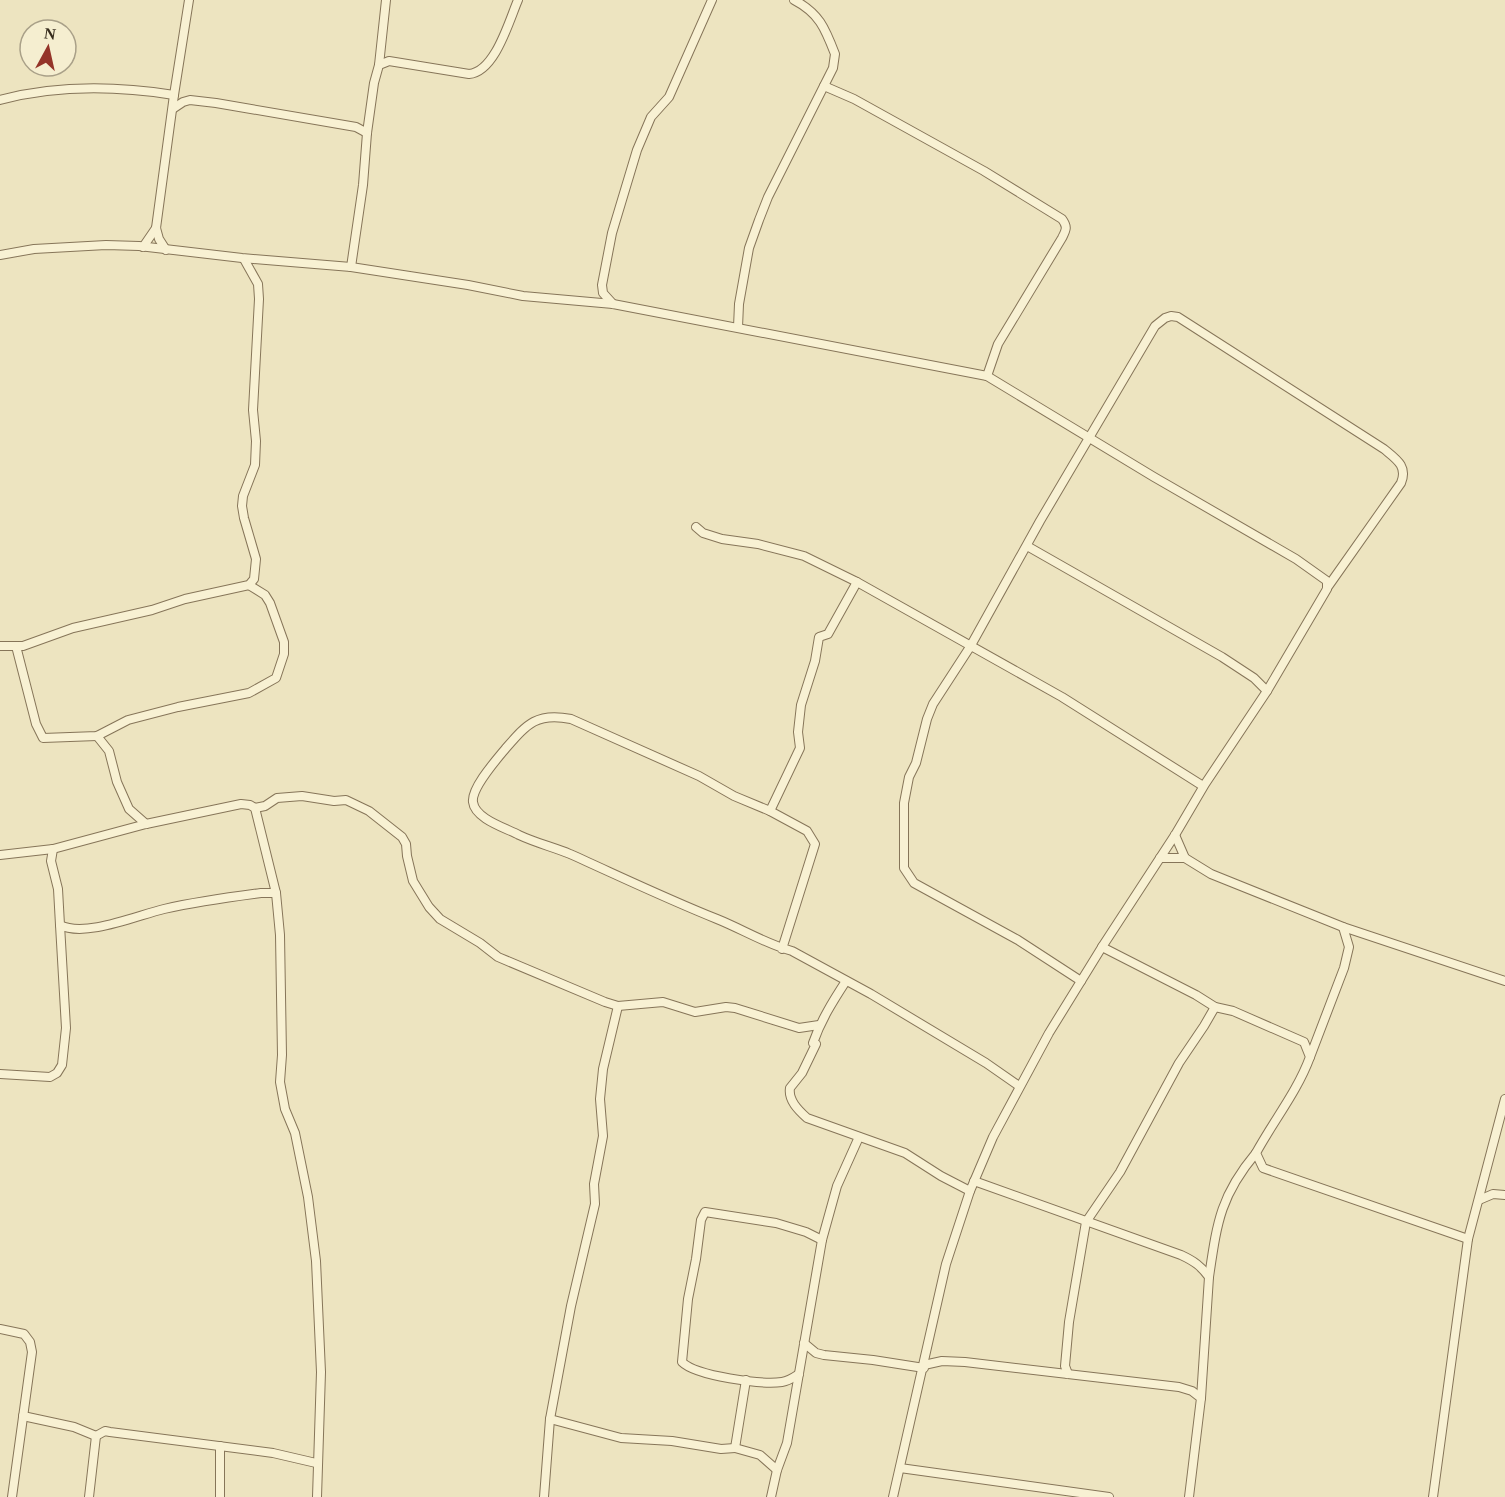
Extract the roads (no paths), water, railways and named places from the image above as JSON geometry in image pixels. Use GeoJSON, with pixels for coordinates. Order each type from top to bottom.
{"type":"FeatureCollection","features":[{"type":"Feature","properties":{"kind":"street"},"geometry":{"type":"LineString","coordinates":[[166,249],[156,228],[189,0]]}},
{"type":"Feature","properties":{"kind":"street"},"geometry":{"type":"LineString","coordinates":[[351,267],[386,0]]}},
{"type":"Feature","properties":{"kind":"street"},"geometry":{"type":"LineString","coordinates":[[379,65],[389,61],[469,74],[481,71],[492,59],[518,0]]}},
{"type":"Feature","properties":{"kind":"street"},"geometry":{"type":"LineString","coordinates":[[613,304],[603,293],[602,285],[612,233],[629,172],[651,117],[669,97],[712,0]]}},
{"type":"Feature","properties":{"kind":"street"},"geometry":{"type":"LineString","coordinates":[[738,327],[739,304],[749,248],[759,220],[768,197],[833,68],[835,54],[818,17],[794,0]]}},
{"type":"Feature","properties":{"kind":"street"},"geometry":{"type":"LineString","coordinates":[[824,86],[854,99],[1014,188],[1062,219],[1066,224],[1067,229],[1062,238],[998,344],[987,376]]}},
{"type":"Feature","properties":{"kind":"street"},"geometry":{"type":"LineString","coordinates":[[0,100],[32,92],[78,89],[174,92],[188,101],[216,103],[357,127],[367,133]]}},
{"type":"Feature","properties":{"kind":"street"},"geometry":{"type":"LineString","coordinates":[[174,108],[188,101]]}},
{"type":"Feature","properties":{"kind":"street"},"geometry":{"type":"LineString","coordinates":[[143,246],[156,228]]}},
{"type":"Feature","properties":{"kind":"street"},"geometry":{"type":"LineString","coordinates":[[0,255],[106,244],[143,246],[244,259],[351,267],[523,296],[613,304],[987,376],[1296,559],[1326,581],[1327,589]]}},
{"type":"Feature","properties":{"kind":"street"},"geometry":{"type":"LineString","coordinates":[[0,646],[23,646],[73,628],[184,599],[249,585],[254,579],[256,559],[242,506],[243,496],[255,465],[256,441],[253,410],[259,299],[258,284],[244,259]]}},
{"type":"Feature","properties":{"kind":"street"},"geometry":{"type":"LineString","coordinates":[[893,1497],[946,1264],[970,1191],[993,1137],[1019,1086],[1082,981],[1102,947],[1160,858],[1203,786],[1267,691],[1327,589],[1401,483],[1404,472],[1403,467],[1384,449],[1178,317],[1170,316],[1160,321],[1089,437],[970,647],[933,704],[916,763],[909,777],[904,803],[904,868],[914,883],[1018,940],[1082,981]]}},
{"type":"Feature","properties":{"kind":"street"},"geometry":{"type":"LineString","coordinates":[[696,527],[702,532],[722,539],[758,544],[804,556],[857,582],[1062,697],[1203,786]]}},
{"type":"Feature","properties":{"kind":"street"},"geometry":{"type":"LineString","coordinates":[[1027,546],[1222,657],[1254,678],[1267,691]]}},
{"type":"Feature","properties":{"kind":"street"},"geometry":{"type":"LineString","coordinates":[[770,811],[800,748],[798,732],[801,705],[815,661],[819,637],[828,634],[857,582]]}},
{"type":"Feature","properties":{"kind":"street"},"geometry":{"type":"LineString","coordinates":[[16,646],[36,724],[43,738],[97,736],[128,720],[249,693],[276,678],[284,654],[285,642],[265,595],[249,585]]}},
{"type":"Feature","properties":{"kind":"street"},"geometry":{"type":"LineString","coordinates":[[782,949],[815,844],[807,831],[770,811],[734,796],[699,776],[571,719],[546,717],[526,726],[501,754],[474,793],[472,802],[485,819],[533,842],[570,854],[782,949],[792,951],[986,1063],[1019,1086]]}},
{"type":"Feature","properties":{"kind":"street"},"geometry":{"type":"LineString","coordinates":[[97,736],[109,751],[120,790],[129,809],[146,824]]}},
{"type":"Feature","properties":{"kind":"street"},"geometry":{"type":"LineString","coordinates":[[0,855],[53,849],[146,824],[241,804],[255,808],[265,806],[277,798],[302,796],[334,801],[346,800],[369,811],[402,837],[406,844],[413,881],[429,907],[440,919],[480,943],[498,957],[618,1006],[663,1002],[696,1012],[735,1008],[799,1028],[819,1025]]}},
{"type":"Feature","properties":{"kind":"street"},"geometry":{"type":"LineString","coordinates":[[255,808],[276,893],[280,935],[282,987],[280,1082],[285,1109],[295,1133],[308,1197],[316,1261],[321,1372],[316,1463],[317,1497]]}},
{"type":"Feature","properties":{"kind":"street"},"geometry":{"type":"LineString","coordinates":[[1175,834],[1185,858]]}},
{"type":"Feature","properties":{"kind":"street"},"geometry":{"type":"LineString","coordinates":[[0,1074],[50,1077],[62,1065],[66,1028],[58,889],[51,861],[53,849]]}},
{"type":"Feature","properties":{"kind":"street"},"geometry":{"type":"LineString","coordinates":[[1160,858],[1185,858],[1220,878],[1343,927],[1505,981]]}},
{"type":"Feature","properties":{"kind":"street"},"geometry":{"type":"LineString","coordinates":[[60,925],[75,930],[138,918],[162,909],[261,892],[276,893]]}},
{"type":"Feature","properties":{"kind":"street"},"geometry":{"type":"LineString","coordinates":[[1190,1497],[1201,1398],[1209,1277],[1216,1226],[1227,1194],[1295,1092],[1310,1057],[1344,968],[1349,947],[1343,927]]}},
{"type":"Feature","properties":{"kind":"street"},"geometry":{"type":"LineString","coordinates":[[1349,947],[1364,934]]}},
{"type":"Feature","properties":{"kind":"street"},"geometry":{"type":"LineString","coordinates":[[1102,947],[1215,1007],[1233,1011],[1304,1042],[1317,1040]]}},
{"type":"Feature","properties":{"kind":"street"},"geometry":{"type":"LineString","coordinates":[[846,981],[819,1025],[813,1043],[816,1044],[802,1073],[790,1088],[790,1098],[807,1118],[904,1153],[970,1191]]}},
{"type":"Feature","properties":{"kind":"street"},"geometry":{"type":"LineString","coordinates":[[544,1497],[550,1419],[571,1306],[595,1204],[594,1184],[603,1136],[600,1099],[603,1069],[618,1006]]}},
{"type":"Feature","properties":{"kind":"street"},"geometry":{"type":"LineString","coordinates":[[1067,1370],[1068,1323],[1086,1222],[1120,1172],[1179,1063],[1215,1007]]}},
{"type":"Feature","properties":{"kind":"street"},"geometry":{"type":"LineString","coordinates":[[1304,1042],[1310,1057]]}},
{"type":"Feature","properties":{"kind":"street"},"geometry":{"type":"LineString","coordinates":[[1433,1497],[1468,1239],[1505,1100]]}},
{"type":"Feature","properties":{"kind":"street"},"geometry":{"type":"LineString","coordinates":[[771,1497],[777,1470],[787,1443],[822,1240],[837,1186],[859,1137]]}},
{"type":"Feature","properties":{"kind":"street"},"geometry":{"type":"LineString","coordinates":[[1256,1152],[1263,1168]]}},
{"type":"Feature","properties":{"kind":"street"},"geometry":{"type":"LineString","coordinates":[[1243,1168],[1263,1168],[1468,1239]]}},
{"type":"Feature","properties":{"kind":"street"},"geometry":{"type":"LineString","coordinates":[[974,1182],[1189,1258],[1196,1262],[1209,1277]]}},
{"type":"Feature","properties":{"kind":"street"},"geometry":{"type":"LineString","coordinates":[[1479,1200],[1493,1194],[1505,1195]]}},
{"type":"Feature","properties":{"kind":"street"},"geometry":{"type":"LineString","coordinates":[[799,1374],[790,1381],[779,1383],[746,1380],[719,1377],[687,1368],[682,1362],[688,1299],[702,1215],[705,1212],[712,1212],[776,1223],[806,1232],[822,1240]]}},
{"type":"Feature","properties":{"kind":"street"},"geometry":{"type":"LineString","coordinates":[[0,1329],[24,1334],[30,1342],[32,1352],[12,1497]]}},
{"type":"Feature","properties":{"kind":"street"},"geometry":{"type":"LineString","coordinates":[[804,1343],[816,1353]]}},
{"type":"Feature","properties":{"kind":"street"},"geometry":{"type":"LineString","coordinates":[[801,1360],[816,1353],[924,1366],[956,1361],[1057,1372],[1067,1370],[1179,1387],[1192,1391],[1201,1398]]}},
{"type":"Feature","properties":{"kind":"street"},"geometry":{"type":"LineString","coordinates":[[735,1448],[746,1380]]}},
{"type":"Feature","properties":{"kind":"street"},"geometry":{"type":"LineString","coordinates":[[779,1383],[795,1396]]}},
{"type":"Feature","properties":{"kind":"street"},"geometry":{"type":"LineString","coordinates":[[22,1416],[74,1427],[96,1436]]}},
{"type":"Feature","properties":{"kind":"street"},"geometry":{"type":"LineString","coordinates":[[550,1419],[621,1438],[672,1441],[721,1449],[735,1448],[760,1455],[777,1470]]}},
{"type":"Feature","properties":{"kind":"street"},"geometry":{"type":"LineString","coordinates":[[96,1436],[105,1431],[273,1453],[316,1463]]}},
{"type":"Feature","properties":{"kind":"street"},"geometry":{"type":"LineString","coordinates":[[90,1497],[96,1436]]}},
{"type":"Feature","properties":{"kind":"street"},"geometry":{"type":"LineString","coordinates":[[220,1446],[220,1497]]}},
{"type":"Feature","properties":{"kind":"street"},"geometry":{"type":"LineString","coordinates":[[900,1468],[1107,1497]]}}]}
